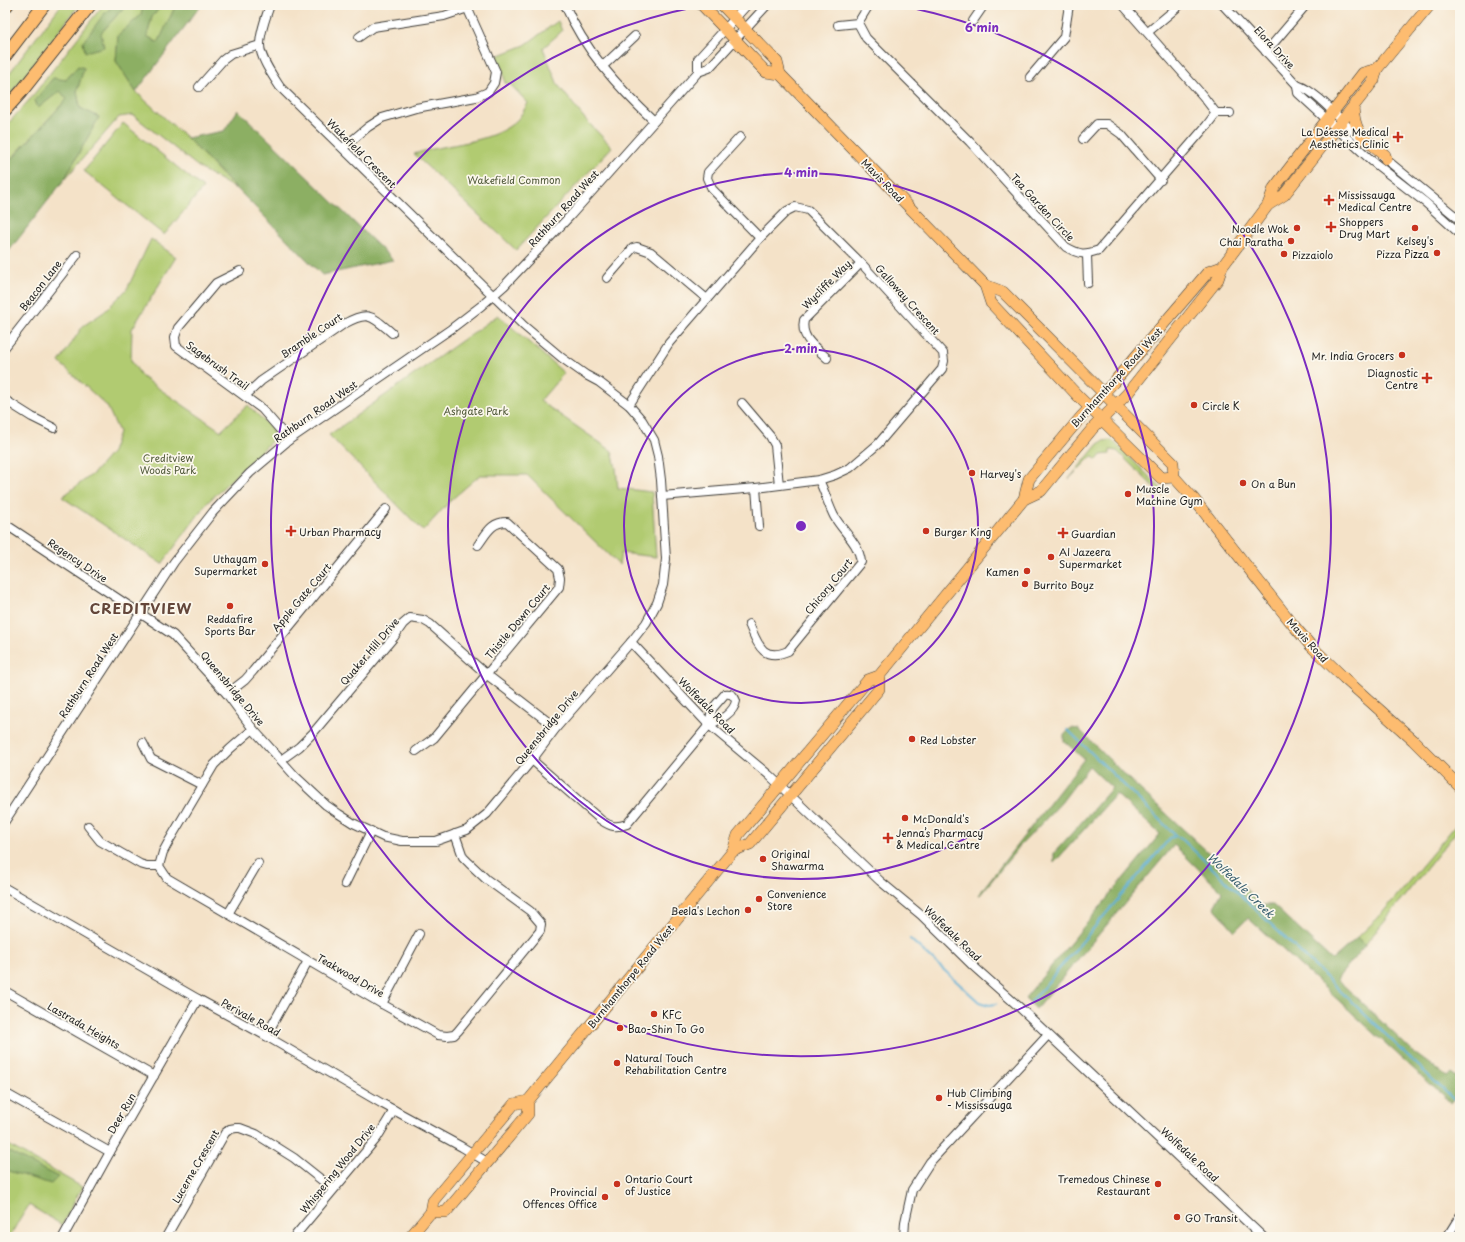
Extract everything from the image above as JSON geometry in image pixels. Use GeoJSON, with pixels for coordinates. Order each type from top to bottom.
{"type":"FeatureCollection","features":[{"type":"Feature","properties":{"kind":"highway"},"geometry":{"type":"LineString","coordinates":[[5,56],[44,5]]}},
{"type":"Feature","properties":{"kind":"highway"},"geometry":{"type":"LineString","coordinates":[[5,110],[90,5]]}},
{"type":"Feature","properties":{"kind":"main road","name":"Mavis Road"},"geometry":{"type":"LineString","coordinates":[[702,5],[766,72],[780,74]]}},
{"type":"Feature","properties":{"kind":"main road","name":"Mavis Road"},"geometry":{"type":"LineString","coordinates":[[722,5],[777,62],[780,74],[985,285],[1003,292],[1173,463],[1174,478],[1193,498],[1311,646],[1413,740],[1460,787]]}},
{"type":"Feature","properties":{"kind":"main road","name":"Burnhamthorpe Road West"},"geometry":{"type":"LineString","coordinates":[[1268,205],[1284,195],[1374,80],[1377,69],[1430,5]]}},
{"type":"Feature","properties":{"kind":"main road","name":"Burnhamthorpe Road West"},"geometry":{"type":"LineString","coordinates":[[1024,499],[1041,491],[1131,388],[1218,279],[1222,267],[1268,205],[1274,188],[1363,73],[1377,69]]}},
{"type":"Feature","properties":{"kind":"main road"},"geometry":{"type":"LineString","coordinates":[[1353,107],[1354,122],[1360,134],[1385,155],[1386,159]]}},
{"type":"Feature","properties":{"kind":"main road","name":"Burnhamthorpe Road West"},"geometry":{"type":"LineString","coordinates":[[410,1237],[431,1212],[433,1201],[514,1104],[528,1101],[733,851],[738,835],[868,680],[879,676],[1024,499],[1029,479],[1208,272],[1222,267]]}},
{"type":"Feature","properties":{"kind":"main road","name":"Mavis Road"},"geometry":{"type":"LineString","coordinates":[[985,285],[991,303],[1089,408],[1161,478],[1174,478]]}},
{"type":"Feature","properties":{"kind":"main road","name":"Burnhamthorpe Road West"},"geometry":{"type":"LineString","coordinates":[[733,851],[750,844],[879,689],[879,676]]}},
{"type":"Feature","properties":{"kind":"main road","name":"Burnhamthorpe Road West"},"geometry":{"type":"LineString","coordinates":[[431,1212],[446,1212],[528,1114],[528,1101]]}},
{"type":"Feature","properties":{"kind":"street"},"geometry":{"type":"LineString","coordinates":[[199,86],[223,60],[231,54],[260,45],[265,20],[270,5]]}},
{"type":"Feature","properties":{"kind":"street"},"geometry":{"type":"LineString","coordinates":[[565,5],[570,18],[603,66],[624,92],[654,121]]}},
{"type":"Feature","properties":{"kind":"street","name":"Rathburn Road West"},"geometry":{"type":"LineString","coordinates":[[698,72],[698,59],[746,5]]}},
{"type":"Feature","properties":{"kind":"street","name":"Rathburn Road West"},"geometry":{"type":"LineString","coordinates":[[5,821],[174,562],[213,512],[250,473],[288,440],[451,329],[493,295],[533,257],[698,72],[709,68],[767,5]]}},
{"type":"Feature","properties":{"kind":"street"},"geometry":{"type":"LineString","coordinates":[[838,25],[858,23],[869,5]]}},
{"type":"Feature","properties":{"kind":"street"},"geometry":{"type":"LineString","coordinates":[[973,21],[984,5]]}},
{"type":"Feature","properties":{"kind":"street"},"geometry":{"type":"LineString","coordinates":[[1030,77],[1064,37],[1069,5]]}},
{"type":"Feature","properties":{"kind":"street"},"geometry":{"type":"LineString","coordinates":[[1123,5],[1148,32],[1216,113]]}},
{"type":"Feature","properties":{"kind":"street"},"geometry":{"type":"LineString","coordinates":[[1148,32],[1180,5]]}},
{"type":"Feature","properties":{"kind":"street","name":"Elora Drive"},"geometry":{"type":"LineString","coordinates":[[1223,5],[1297,85],[1298,93],[1330,116],[1339,125]]}},
{"type":"Feature","properties":{"kind":"street"},"geometry":{"type":"LineString","coordinates":[[1266,52],[1306,5]]}},
{"type":"Feature","properties":{"kind":"street"},"geometry":{"type":"LineString","coordinates":[[343,148],[368,127],[382,118],[416,108],[476,97],[488,92],[494,83],[496,72],[467,6],[444,16],[373,27],[359,37]]}},
{"type":"Feature","properties":{"kind":"street","name":"Tea Garden Circle"},"geometry":{"type":"LineString","coordinates":[[858,23],[866,38],[970,142],[1066,247],[1077,253],[1086,255]]}},
{"type":"Feature","properties":{"kind":"street"},"geometry":{"type":"LineString","coordinates":[[603,66],[635,36]]}},
{"type":"Feature","properties":{"kind":"street","name":"Wakefield Crescent"},"geometry":{"type":"LineString","coordinates":[[260,45],[270,72],[280,86],[493,295]]}},
{"type":"Feature","properties":{"kind":"street"},"geometry":{"type":"LineString","coordinates":[[1216,113],[1230,113]]}},
{"type":"Feature","properties":{"kind":"street"},"geometry":{"type":"LineString","coordinates":[[1088,283],[1086,255],[1099,250],[1208,125],[1216,113]]}},
{"type":"Feature","properties":{"kind":"street"},"geometry":{"type":"LineString","coordinates":[[1083,139],[1097,124],[1107,124],[1121,134],[1161,180]]}},
{"type":"Feature","properties":{"kind":"street"},"geometry":{"type":"LineString","coordinates":[[1339,125],[1362,140],[1460,220]]}},
{"type":"Feature","properties":{"kind":"street"},"geometry":{"type":"LineString","coordinates":[[1339,125],[1372,161],[1426,203],[1460,234]]}},
{"type":"Feature","properties":{"kind":"street"},"geometry":{"type":"LineString","coordinates":[[740,137],[708,172],[707,178],[712,188],[760,238]]}},
{"type":"Feature","properties":{"kind":"street","name":"Galloway Crescent"},"geometry":{"type":"LineString","coordinates":[[629,404],[669,343],[760,238],[787,211],[795,207],[808,210],[861,263],[943,353],[944,361],[942,369],[878,444],[850,468],[819,480],[756,488],[662,496]]}},
{"type":"Feature","properties":{"kind":"street"},"geometry":{"type":"LineString","coordinates":[[607,278],[633,248],[637,247],[651,252],[707,299]]}},
{"type":"Feature","properties":{"kind":"street","name":"Beacon Lane"},"geometry":{"type":"LineString","coordinates":[[5,347],[77,256]]}},
{"type":"Feature","properties":{"kind":"street","name":"Wycliffe Way"},"geometry":{"type":"LineString","coordinates":[[827,358],[806,338],[803,330],[804,320],[861,263]]}},
{"type":"Feature","properties":{"kind":"street","name":"Sagebrush Trail"},"geometry":{"type":"LineString","coordinates":[[240,271],[216,283],[178,328],[175,336],[176,346],[262,409],[288,440]]}},
{"type":"Feature","properties":{"kind":"street","name":"Queensbridge Drive"},"geometry":{"type":"LineString","coordinates":[[141,613],[173,635],[227,694],[253,729],[296,777],[326,805],[353,823],[383,837],[402,841],[436,841],[467,830],[487,814],[532,760],[556,728],[646,623],[657,603],[663,585],[666,559],[658,456],[654,440],[642,420],[629,404],[605,386],[562,358],[524,326],[493,295]]}},
{"type":"Feature","properties":{"kind":"street","name":"Bramble Court"},"geometry":{"type":"LineString","coordinates":[[245,396],[261,381],[356,317],[365,315],[376,319],[392,333]]}},
{"type":"Feature","properties":{"kind":"street"},"geometry":{"type":"LineString","coordinates":[[5,400],[32,417],[54,428]]}},
{"type":"Feature","properties":{"kind":"street"},"geometry":{"type":"LineString","coordinates":[[742,403],[770,436],[775,445],[779,485]]}},
{"type":"Feature","properties":{"kind":"street","name":"Chicory Court"},"geometry":{"type":"LineString","coordinates":[[750,624],[757,642],[764,652],[772,655],[788,651],[861,562],[860,553],[857,546],[843,530],[834,515],[819,480]]}},
{"type":"Feature","properties":{"kind":"street"},"geometry":{"type":"LineString","coordinates":[[756,488],[759,526]]}},
{"type":"Feature","properties":{"kind":"street","name":"Apple Gate Court"},"geometry":{"type":"LineString","coordinates":[[227,694],[245,680],[253,671],[386,509]]}},
{"type":"Feature","properties":{"kind":"street","name":"Thistle Down Court"},"geometry":{"type":"LineString","coordinates":[[478,544],[493,525],[500,522],[507,522],[558,569],[560,578],[559,587],[486,674]]}},
{"type":"Feature","properties":{"kind":"street","name":"Regency Drive"},"geometry":{"type":"LineString","coordinates":[[5,524],[141,613]]}},
{"type":"Feature","properties":{"kind":"street","name":"Quaker Hill Drive"},"geometry":{"type":"LineString","coordinates":[[282,760],[299,747],[313,733],[394,637],[403,624],[410,618],[423,620],[430,624],[486,674],[556,728]]}},
{"type":"Feature","properties":{"kind":"street","name":"Wolfedale Road"},"geometry":{"type":"LineString","coordinates":[[631,642],[709,725],[780,785],[880,881],[926,920],[972,965],[1263,1237]]}},
{"type":"Feature","properties":{"kind":"street"},"geometry":{"type":"LineString","coordinates":[[416,751],[434,738],[486,674]]}},
{"type":"Feature","properties":{"kind":"street"},"geometry":{"type":"LineString","coordinates":[[532,760],[601,820],[609,826],[618,827],[627,824],[709,725]]}},
{"type":"Feature","properties":{"kind":"street"},"geometry":{"type":"LineString","coordinates":[[88,826],[100,841],[140,864],[147,866],[160,866],[163,852],[214,766],[230,749],[253,729]]}},
{"type":"Feature","properties":{"kind":"street"},"geometry":{"type":"LineString","coordinates":[[143,743],[151,759],[202,785]]}},
{"type":"Feature","properties":{"kind":"street"},"geometry":{"type":"LineString","coordinates":[[345,884],[371,831]]}},
{"type":"Feature","properties":{"kind":"street","name":"Teakwood Drive"},"geometry":{"type":"LineString","coordinates":[[160,866],[171,882],[382,1004],[438,1035],[447,1036],[454,1035],[540,931],[541,924],[534,915],[486,879],[468,863],[463,857],[455,834]]}},
{"type":"Feature","properties":{"kind":"street"},"geometry":{"type":"LineString","coordinates":[[228,914],[258,863]]}},
{"type":"Feature","properties":{"kind":"street","name":"Perivale Road"},"geometry":{"type":"LineString","coordinates":[[5,888],[487,1162]]}},
{"type":"Feature","properties":{"kind":"street"},"geometry":{"type":"LineString","coordinates":[[382,1004],[419,934]]}},
{"type":"Feature","properties":{"kind":"street"},"geometry":{"type":"LineString","coordinates":[[266,1036],[308,961]]}},
{"type":"Feature","properties":{"kind":"street","name":"Lastrada Heights"},"geometry":{"type":"LineString","coordinates":[[5,991],[154,1076]]}},
{"type":"Feature","properties":{"kind":"street","name":"Deer Run"},"geometry":{"type":"LineString","coordinates":[[63,1237],[198,999]]}},
{"type":"Feature","properties":{"kind":"street"},"geometry":{"type":"LineString","coordinates":[[904,1237],[905,1222],[912,1190],[930,1162],[1048,1035]]}},
{"type":"Feature","properties":{"kind":"street"},"geometry":{"type":"LineString","coordinates":[[5,1093],[110,1152]]}},
{"type":"Feature","properties":{"kind":"street","name":"Whispering Wood Drive"},"geometry":{"type":"LineString","coordinates":[[294,1237],[377,1138],[394,1110]]}},
{"type":"Feature","properties":{"kind":"street","name":"Lucerne Crescent"},"geometry":{"type":"LineString","coordinates":[[166,1237],[225,1133],[230,1129],[240,1128],[256,1134],[294,1158],[333,1189]]}},
{"type":"Feature","properties":{"kind":"street"},"geometry":{"type":"LineString","coordinates":[[1447,1237],[1460,1216]]}},
{"type":"Feature","properties":{"kind":"green space"},"geometry":{"type":"Polygon","coordinates":[[[61,5],[79,5],[5,101],[5,79],[61,5]]]}},
{"type":"Feature","properties":{"kind":"green space"},"geometry":{"type":"Polygon","coordinates":[[[103,5],[115,5],[104,14],[101,33],[126,5],[143,5],[142,15],[118,35],[116,61],[136,92],[187,138],[236,189],[201,169],[133,115],[119,117],[64,180],[99,117],[80,108],[77,91],[84,68],[78,66],[66,80],[35,100],[38,108],[60,90],[67,99],[12,158],[5,155],[5,127],[31,98],[103,5]]]}},
{"type":"Feature","properties":{"kind":"green space"},"geometry":{"type":"Polygon","coordinates":[[[114,5],[126,5],[101,33],[104,47],[85,52],[83,42],[104,14],[114,5]]]}},
{"type":"Feature","properties":{"kind":"green space"},"geometry":{"type":"Polygon","coordinates":[[[143,5],[162,5],[152,17],[147,36],[158,43],[174,9],[181,5],[201,5],[136,92],[116,61],[118,35],[141,15],[143,5]]]}},
{"type":"Feature","properties":{"kind":"green space"},"geometry":{"type":"Polygon","coordinates":[[[162,5],[181,5],[174,9],[159,43],[147,36],[152,17],[162,5]]]}},
{"type":"Feature","properties":{"kind":"green space","name":"Wakefield Common"},"geometry":{"type":"Polygon","coordinates":[[[558,21],[562,31],[543,48],[558,85],[585,119],[612,147],[516,250],[414,154],[483,138],[508,127],[518,119],[528,103],[510,84],[505,83],[503,70],[497,56],[525,45],[558,21]]]}},
{"type":"Feature","properties":{"kind":"green space"},"geometry":{"type":"Polygon","coordinates":[[[78,66],[84,68],[77,91],[80,108],[99,117],[64,180],[5,256],[5,155],[13,158],[67,99],[60,91],[38,108],[35,100],[53,78],[66,80],[78,66]]]}},
{"type":"Feature","properties":{"kind":"green space"},"geometry":{"type":"Polygon","coordinates":[[[238,110],[393,260],[322,275],[187,138],[224,131],[238,110]]]}},
{"type":"Feature","properties":{"kind":"green space"},"geometry":{"type":"Polygon","coordinates":[[[123,123],[203,188],[164,235],[84,171],[123,123]]]}},
{"type":"Feature","properties":{"kind":"green space","name":"Creditview Woods Park"},"geometry":{"type":"Polygon","coordinates":[[[151,239],[176,257],[132,329],[131,360],[142,377],[221,431],[248,405],[278,435],[207,503],[162,564],[62,497],[94,473],[112,452],[119,432],[107,406],[59,362],[83,326],[104,312],[127,289],[151,239]]]}},
{"type":"Feature","properties":{"kind":"green space","name":"Ashgate Park"},"geometry":{"type":"Polygon","coordinates":[[[498,315],[564,373],[540,401],[612,451],[616,468],[618,488],[652,492],[656,557],[621,553],[619,565],[527,475],[480,475],[451,500],[423,531],[329,435],[498,315]]]}},
{"type":"Feature","properties":{"kind":"green space"},"geometry":{"type":"Polygon","coordinates":[[[1109,440],[1113,441],[1165,492],[1163,495],[1158,495],[1160,493],[1117,451],[1110,450],[1110,454],[1101,455],[1097,460],[1092,456],[1069,479],[1098,444],[1109,440]]]}},
{"type":"Feature","properties":{"kind":"green space"},"geometry":{"type":"Polygon","coordinates":[[[1071,728],[1079,729],[1130,780],[1237,879],[1260,905],[1273,905],[1332,960],[1358,937],[1365,945],[1337,979],[1413,1052],[1447,1077],[1451,1073],[1458,1078],[1460,1076],[1460,1088],[1451,1103],[1248,918],[1235,931],[1214,907],[1222,892],[1174,845],[1036,1009],[1025,998],[1160,834],[1116,794],[1054,863],[1054,853],[1112,788],[1089,766],[1061,803],[1019,847],[980,895],[978,895],[1084,759],[1064,741],[1064,735],[1071,728]]]}},
{"type":"Feature","properties":{"kind":"green space"},"geometry":{"type":"Polygon","coordinates":[[[1460,820],[1460,827],[1365,945],[1358,937],[1378,918],[1460,820]]]}},
{"type":"Feature","properties":{"kind":"green space"},"geometry":{"type":"Polygon","coordinates":[[[5,1143],[82,1187],[62,1225],[29,1205],[9,1237],[5,1237],[5,1143]]]}},
{"type":"Feature","properties":{"kind":"green space"},"geometry":{"type":"Polygon","coordinates":[[[5,1150],[58,1177],[51,1184],[5,1170],[5,1150]]]}},
{"type":"Feature","properties":{"kind":"waterway"},"geometry":{"type":"LineString","coordinates":[[1068,730],[1176,836]]}},
{"type":"Feature","properties":{"kind":"waterway","name":"Wolfedale Creek"},"geometry":{"type":"LineString","coordinates":[[1031,1002],[1170,838],[1176,836],[1183,840],[1454,1100]]}},
{"type":"Feature","properties":{"kind":"waterway","name":"Wolfedale Creek"},"geometry":{"type":"LineString","coordinates":[[910,939],[979,1002],[989,1005],[996,1004]]}},
{"type":"Feature","properties":{"kind":"place","name":"La Déesse Medical Aesthetics Clinic"},"geometry":{"type":"Point","coordinates":[1398,137]}},
{"type":"Feature","properties":{"kind":"place","name":"Mississauga Medical Centre"},"geometry":{"type":"Point","coordinates":[1329,200]}},
{"type":"Feature","properties":{"kind":"place","name":"Shoppers Drug Mart"},"geometry":{"type":"Point","coordinates":[1331,227]}},
{"type":"Feature","properties":{"kind":"place","name":"Noodle Wok"},"geometry":{"type":"Point","coordinates":[1297,228]}},
{"type":"Feature","properties":{"kind":"place","name":"Kelsey's"},"geometry":{"type":"Point","coordinates":[1415,228]}},
{"type":"Feature","properties":{"kind":"place","name":"Chai Paratha"},"geometry":{"type":"Point","coordinates":[1291,241]}},
{"type":"Feature","properties":{"kind":"place","name":"Pizza Pizza"},"geometry":{"type":"Point","coordinates":[1437,253]}},
{"type":"Feature","properties":{"kind":"place","name":"Pizzaiolo"},"geometry":{"type":"Point","coordinates":[1284,254]}},
{"type":"Feature","properties":{"kind":"place","name":"Mr. India Grocers"},"geometry":{"type":"Point","coordinates":[1402,355]}},
{"type":"Feature","properties":{"kind":"place","name":"Diagnostic Centre"},"geometry":{"type":"Point","coordinates":[1427,378]}},
{"type":"Feature","properties":{"kind":"place","name":"Circle K"},"geometry":{"type":"Point","coordinates":[1194,405]}},
{"type":"Feature","properties":{"kind":"place","name":"Harvey's"},"geometry":{"type":"Point","coordinates":[972,473]}},
{"type":"Feature","properties":{"kind":"place","name":"On a Bun"},"geometry":{"type":"Point","coordinates":[1243,483]}},
{"type":"Feature","properties":{"kind":"place","name":"Muscle Machine Gym"},"geometry":{"type":"Point","coordinates":[1128,494]}},
{"type":"Feature","properties":{"kind":"place","name":"Urban Pharmacy"},"geometry":{"type":"Point","coordinates":[291,531]}},
{"type":"Feature","properties":{"kind":"place","name":"Burger King"},"geometry":{"type":"Point","coordinates":[926,531]}},
{"type":"Feature","properties":{"kind":"place","name":"Guardian"},"geometry":{"type":"Point","coordinates":[1063,533]}},
{"type":"Feature","properties":{"kind":"place","name":"Al Jazeera Supermarket"},"geometry":{"type":"Point","coordinates":[1051,557]}},
{"type":"Feature","properties":{"kind":"place","name":"Uthayam Supermarket"},"geometry":{"type":"Point","coordinates":[265,564]}},
{"type":"Feature","properties":{"kind":"place","name":"Kamen"},"geometry":{"type":"Point","coordinates":[1027,571]}},
{"type":"Feature","properties":{"kind":"place","name":"Burrito Boyz"},"geometry":{"type":"Point","coordinates":[1025,584]}},
{"type":"Feature","properties":{"kind":"place","name":"Reddafire Sports Bar"},"geometry":{"type":"Point","coordinates":[230,606]}},
{"type":"Feature","properties":{"kind":"place","name":"Red Lobster"},"geometry":{"type":"Point","coordinates":[912,739]}},
{"type":"Feature","properties":{"kind":"place","name":"McDonald's"},"geometry":{"type":"Point","coordinates":[905,818]}},
{"type":"Feature","properties":{"kind":"place","name":"Jenna’s Pharmacy & Medical Centre"},"geometry":{"type":"Point","coordinates":[888,838]}},
{"type":"Feature","properties":{"kind":"place","name":"Original Shawarma"},"geometry":{"type":"Point","coordinates":[763,859]}},
{"type":"Feature","properties":{"kind":"place","name":"Convenience Store"},"geometry":{"type":"Point","coordinates":[759,899]}},
{"type":"Feature","properties":{"kind":"place","name":"Beela's Lechon"},"geometry":{"type":"Point","coordinates":[748,910]}},
{"type":"Feature","properties":{"kind":"place","name":"KFC"},"geometry":{"type":"Point","coordinates":[654,1014]}},
{"type":"Feature","properties":{"kind":"place","name":"Bao-Shin To Go"},"geometry":{"type":"Point","coordinates":[620,1028]}},
{"type":"Feature","properties":{"kind":"place","name":"Natural Touch Rehabilitation Centre"},"geometry":{"type":"Point","coordinates":[617,1063]}},
{"type":"Feature","properties":{"kind":"place","name":"Hub Climbing - Mississauga"},"geometry":{"type":"Point","coordinates":[939,1098]}},
{"type":"Feature","properties":{"kind":"place","name":"Ontario Court of Justice"},"geometry":{"type":"Point","coordinates":[617,1184]}},
{"type":"Feature","properties":{"kind":"place","name":"Tremedous Chinese Restaurant"},"geometry":{"type":"Point","coordinates":[1158,1184]}},
{"type":"Feature","properties":{"kind":"place","name":"Provincial Offences Office"},"geometry":{"type":"Point","coordinates":[605,1197]}},
{"type":"Feature","properties":{"kind":"place","name":"GO Transit"},"geometry":{"type":"Point","coordinates":[1177,1217]}},
{"type":"Feature","properties":{"kind":"district","name":"CREDITVIEW"},"geometry":{"type":"Point","coordinates":[141,608]}}]}
